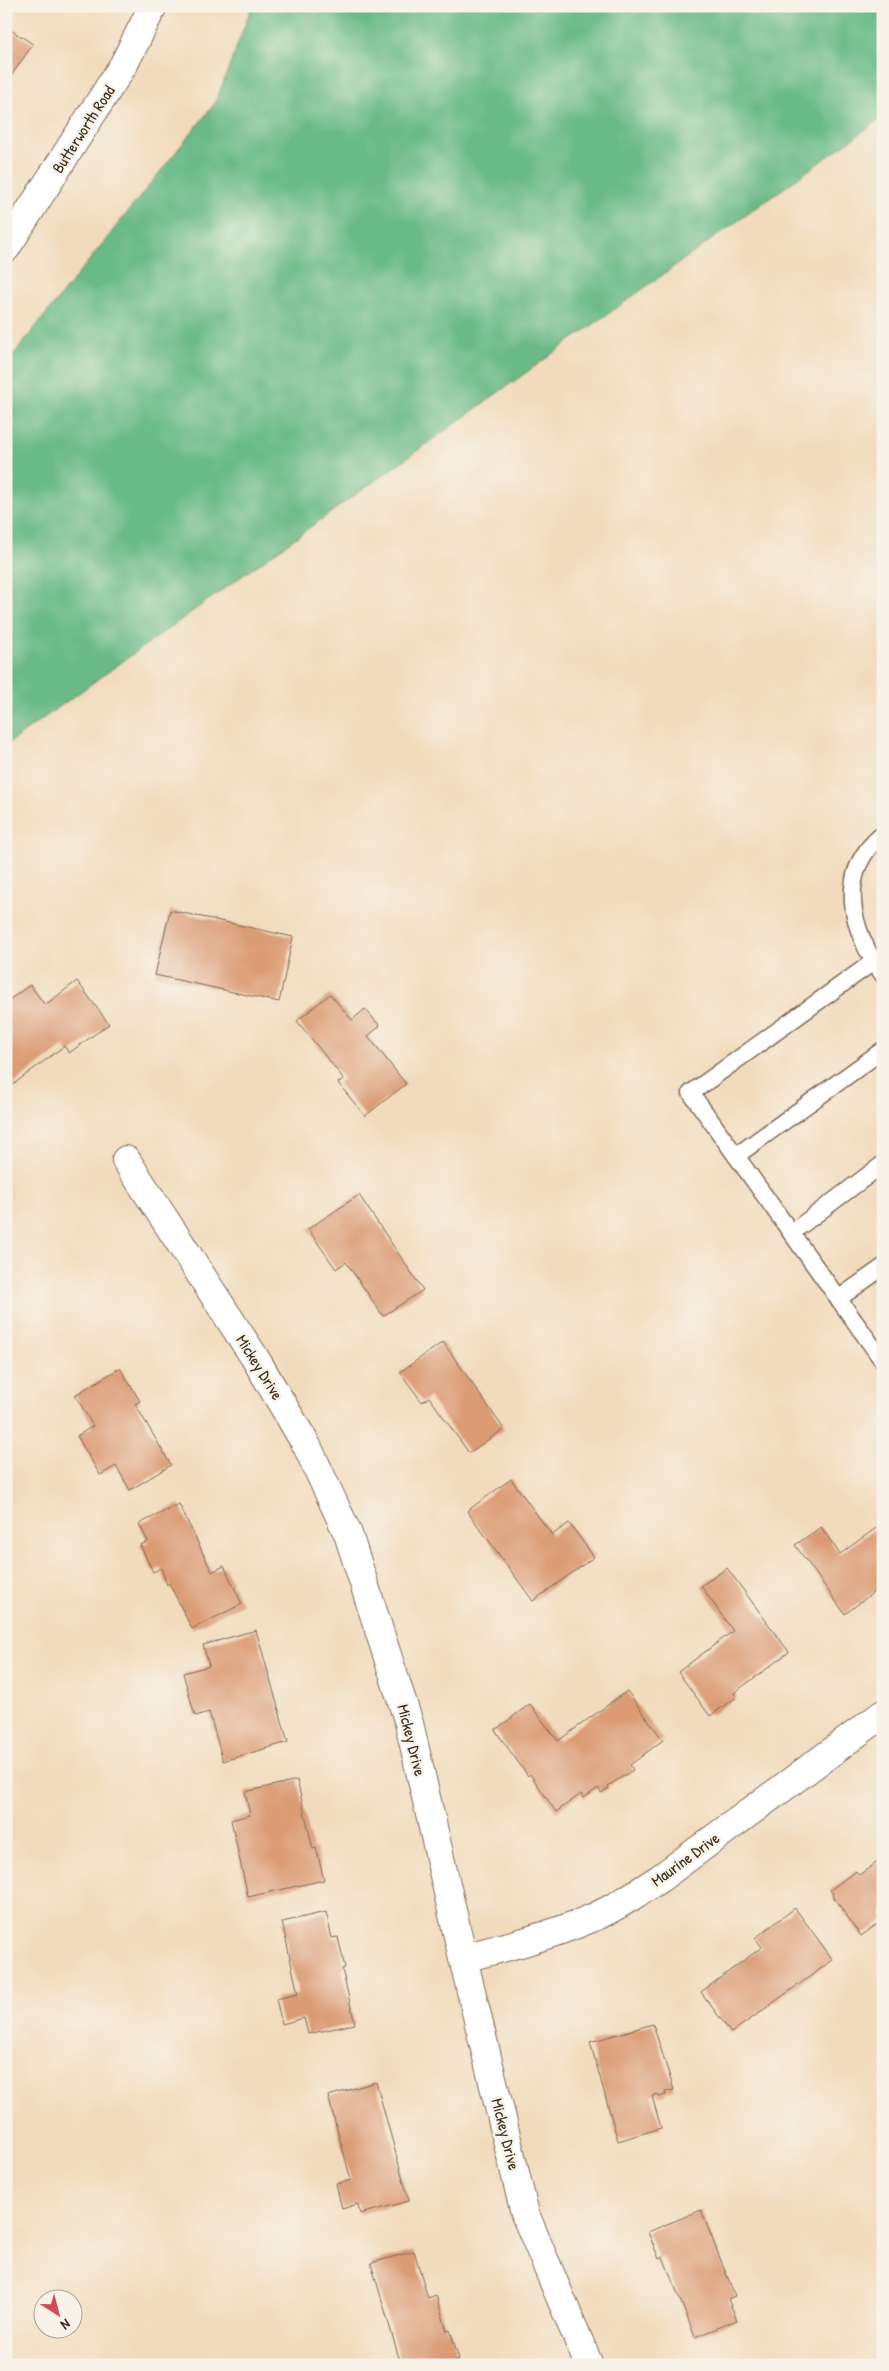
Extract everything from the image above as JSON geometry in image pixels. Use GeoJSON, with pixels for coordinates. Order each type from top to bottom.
{"type":"FeatureCollection","features":[{"type":"Feature","properties":{"kind":"street","name":"Butterworth Road"},"geometry":{"type":"LineString","coordinates":[[6,248],[124,64],[153,6]]}},
{"type":"Feature","properties":{"kind":"street","name":"Mickey Drive"},"geometry":{"type":"LineString","coordinates":[[126,1160],[255,1358],[307,1446],[344,1525],[382,1634],[409,1723],[525,2214],[589,2365]]}},
{"type":"Feature","properties":{"kind":"street","name":"Maurine Drive"},"geometry":{"type":"LineString","coordinates":[[463,1958],[531,1941],[594,1918],[626,1900],[659,1879],[883,1714]]}},
{"type":"Feature","properties":{"kind":"lane"},"geometry":{"type":"LineString","coordinates":[[883,834],[862,856],[854,874],[851,891],[861,936],[878,968],[691,1093],[883,1361]]}},
{"type":"Feature","properties":{"kind":"lane"},"geometry":{"type":"LineString","coordinates":[[736,1156],[883,1050]]}},
{"type":"Feature","properties":{"kind":"lane"},"geometry":{"type":"LineString","coordinates":[[791,1233],[883,1164]]}},
{"type":"Feature","properties":{"kind":"lane"},"geometry":{"type":"LineString","coordinates":[[838,1299],[883,1267]]}},
{"type":"Feature","properties":{"kind":"green space"},"geometry":{"type":"Polygon","coordinates":[[[252,6],[883,6],[883,117],[6,745],[6,364],[216,102],[252,6]]]}},
{"type":"Feature","properties":{"kind":"building"},"geometry":{"type":"Polygon","coordinates":[[[6,27],[33,44],[6,83],[6,27]]]}},
{"type":"Feature","properties":{"kind":"building"},"geometry":{"type":"Polygon","coordinates":[[[170,910],[293,937],[279,1002],[155,975],[170,910]]]}},
{"type":"Feature","properties":{"kind":"building"},"geometry":{"type":"Polygon","coordinates":[[[77,981],[109,1024],[69,1053],[64,1046],[11,1086],[6,1080],[6,1002],[30,985],[45,1005],[77,981]]]}},
{"type":"Feature","properties":{"kind":"building"},"geometry":{"type":"Polygon","coordinates":[[[330,994],[352,1020],[365,1009],[380,1026],[368,1036],[406,1084],[365,1116],[338,1083],[344,1079],[297,1021],[330,994]]]}},
{"type":"Feature","properties":{"kind":"building"},"geometry":{"type":"Polygon","coordinates":[[[359,1195],[423,1290],[383,1316],[346,1262],[336,1269],[308,1229],[359,1195]]]}},
{"type":"Feature","properties":{"kind":"building"},"geometry":{"type":"Polygon","coordinates":[[[443,1342],[504,1429],[469,1453],[429,1397],[422,1402],[400,1372],[443,1342]]]}},
{"type":"Feature","properties":{"kind":"building"},"geometry":{"type":"Polygon","coordinates":[[[120,1368],[140,1401],[135,1404],[171,1465],[130,1490],[116,1466],[100,1475],[77,1436],[93,1426],[75,1395],[120,1368]]]}},
{"type":"Feature","properties":{"kind":"building"},"geometry":{"type":"Polygon","coordinates":[[[511,1479],[552,1535],[569,1523],[594,1557],[533,1601],[467,1511],[511,1479]]]}},
{"type":"Feature","properties":{"kind":"building"},"geometry":{"type":"Polygon","coordinates":[[[179,1504],[212,1572],[224,1566],[242,1604],[192,1629],[169,1583],[167,1585],[161,1568],[153,1572],[140,1545],[148,1542],[139,1524],[179,1504]]]}},
{"type":"Feature","properties":{"kind":"building"},"geometry":{"type":"Polygon","coordinates":[[[883,1523],[883,1585],[845,1614],[795,1545],[821,1527],[840,1554],[883,1523]]]}},
{"type":"Feature","properties":{"kind":"building"},"geometry":{"type":"Polygon","coordinates":[[[727,1568],[789,1652],[734,1693],[737,1697],[710,1716],[678,1672],[733,1631],[701,1586],[727,1568]]]}},
{"type":"Feature","properties":{"kind":"building"},"geometry":{"type":"Polygon","coordinates":[[[256,1630],[288,1742],[223,1761],[209,1712],[195,1716],[183,1673],[209,1666],[203,1645],[256,1630]]]}},
{"type":"Feature","properties":{"kind":"building"},"geometry":{"type":"Polygon","coordinates":[[[627,1691],[663,1740],[630,1765],[633,1770],[608,1786],[609,1788],[601,1793],[598,1788],[584,1798],[581,1794],[556,1812],[530,1774],[528,1776],[495,1730],[530,1704],[558,1741],[627,1691]]]}},
{"type":"Feature","properties":{"kind":"building"},"geometry":{"type":"Polygon","coordinates":[[[297,1780],[313,1849],[316,1848],[324,1880],[248,1897],[231,1820],[250,1815],[245,1792],[297,1780]]]}},
{"type":"Feature","properties":{"kind":"building"},"geometry":{"type":"Polygon","coordinates":[[[883,1858],[883,1920],[861,1936],[830,1890],[856,1871],[859,1875],[883,1858]]]}},
{"type":"Feature","properties":{"kind":"building"},"geometry":{"type":"Polygon","coordinates":[[[795,1908],[833,1960],[731,2033],[701,1992],[762,1947],[755,1938],[795,1908]]]}},
{"type":"Feature","properties":{"kind":"building"},"geometry":{"type":"Polygon","coordinates":[[[326,1912],[332,1938],[338,1937],[345,1968],[342,1969],[355,2024],[308,2034],[304,2018],[282,2024],[276,1999],[298,1994],[282,1922],[326,1912]]]}},
{"type":"Feature","properties":{"kind":"building"},"geometry":{"type":"Polygon","coordinates":[[[653,2024],[674,2090],[665,2092],[666,2095],[659,2097],[658,2094],[652,2096],[661,2128],[618,2141],[590,2042],[653,2024]]]}},
{"type":"Feature","properties":{"kind":"building"},"geometry":{"type":"Polygon","coordinates":[[[376,2082],[409,2201],[360,2214],[358,2204],[342,2209],[336,2184],[351,2180],[328,2096],[376,2082]]]}},
{"type":"Feature","properties":{"kind":"building"},"geometry":{"type":"Polygon","coordinates":[[[701,2210],[735,2296],[728,2299],[737,2320],[695,2337],[663,2257],[659,2259],[648,2232],[701,2210]]]}},
{"type":"Feature","properties":{"kind":"building"},"geometry":{"type":"Polygon","coordinates":[[[414,2251],[428,2298],[436,2295],[447,2331],[450,2330],[459,2359],[455,2360],[456,2365],[401,2365],[371,2263],[414,2251]]]}}]}
